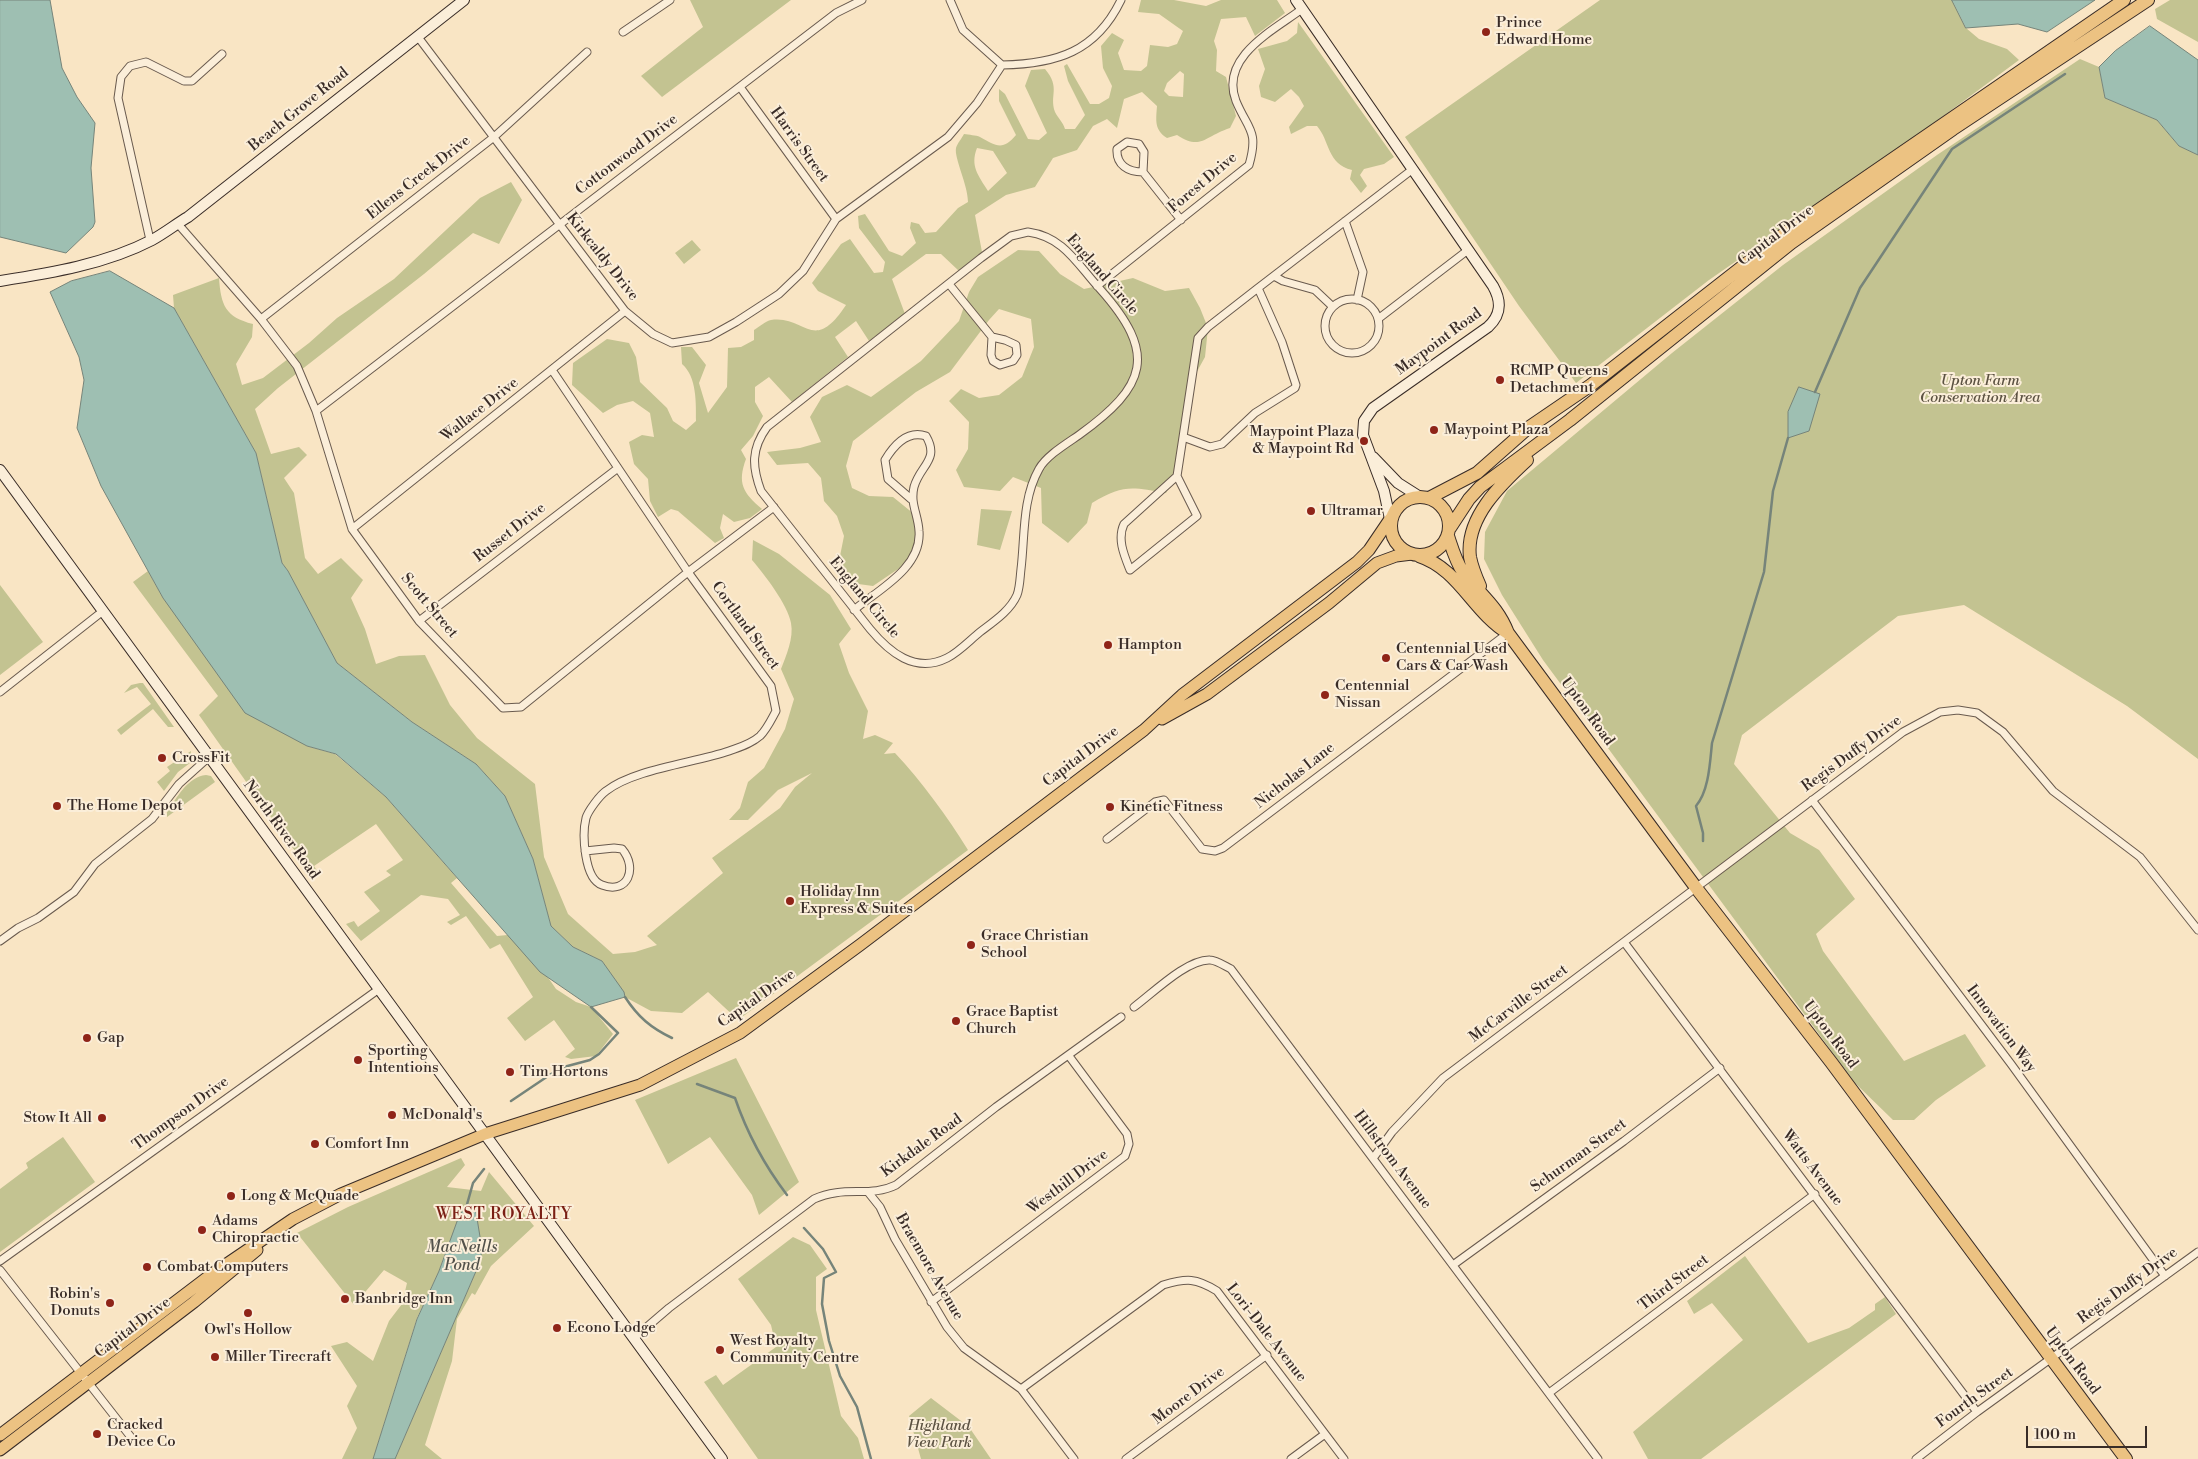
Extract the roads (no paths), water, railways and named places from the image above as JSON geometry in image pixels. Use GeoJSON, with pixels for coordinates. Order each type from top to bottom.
{"type":"FeatureCollection","features":[{"type":"Feature","properties":{"kind":"highway","name":"Capital Drive"},"geometry":{"type":"LineString","coordinates":[[1424,497],[1477,473],[1528,428],[1590,385],[1788,231],[2124,0]]}},
{"type":"Feature","properties":{"kind":"highway","name":"Capital Drive"},"geometry":{"type":"LineString","coordinates":[[1449,532],[1468,499],[1480,487],[1570,420],[1791,243],[1994,101],[2148,0]]}},
{"type":"Feature","properties":{"kind":"highway"},"geometry":{"type":"LineString","coordinates":[[1483,593],[1470,556],[1470,544],[1476,524],[1498,488],[1570,420]]}},
{"type":"Feature","properties":{"kind":"highway"},"geometry":{"type":"LineString","coordinates":[[1424,497],[1436,501],[1447,513],[1449,532],[1445,542],[1434,552],[1412,554],[1395,541],[1390,520],[1402,503],[1424,497]]}},
{"type":"Feature","properties":{"kind":"highway","name":"Upton Road"},"geometry":{"type":"LineString","coordinates":[[1449,532],[1463,572],[1483,593],[1503,619],[1508,633],[1697,889],[1831,1062],[2126,1459]]}},
{"type":"Feature","properties":{"kind":"highway","name":"Upton Road"},"geometry":{"type":"LineString","coordinates":[[1412,554],[1442,566],[1495,625],[1508,633]]}},
{"type":"Feature","properties":{"kind":"main road","name":"Capital Drive"},"geometry":{"type":"LineString","coordinates":[[0,1435],[84,1379],[237,1268],[283,1227],[341,1194],[486,1134],[640,1085],[740,1033],[860,945],[1144,730],[1190,689],[1364,557],[1390,520]]}},
{"type":"Feature","properties":{"kind":"main road","name":"Capital Drive"},"geometry":{"type":"LineString","coordinates":[[1144,730],[1207,694],[1329,603],[1377,563],[1396,556],[1412,554]]}},
{"type":"Feature","properties":{"kind":"main road","name":"Capital Drive"},"geometry":{"type":"LineString","coordinates":[[0,1450],[84,1379]]}},
{"type":"Feature","properties":{"kind":"street","name":"Beach Grove Road"},"geometry":{"type":"LineString","coordinates":[[0,281],[32,276],[92,262],[150,240],[178,224],[464,0]]}},
{"type":"Feature","properties":{"kind":"street"},"geometry":{"type":"LineString","coordinates":[[623,32],[670,0]]}},
{"type":"Feature","properties":{"kind":"street","name":"Cottonwood Drive"},"geometry":{"type":"LineString","coordinates":[[316,411],[836,13],[862,0]]}},
{"type":"Feature","properties":{"kind":"street"},"geometry":{"type":"LineString","coordinates":[[950,0],[963,30],[1002,65],[1048,62],[1070,53],[1090,41],[1103,28],[1121,0]]}},
{"type":"Feature","properties":{"kind":"street","name":"Maypoint Road"},"geometry":{"type":"LineString","coordinates":[[1296,0],[1496,291],[1500,302],[1498,315],[1482,333],[1373,408],[1364,421],[1362,428],[1368,450],[1384,491],[1390,520]]}},
{"type":"Feature","properties":{"kind":"street","name":"Forest Drive"},"geometry":{"type":"LineString","coordinates":[[1097,286],[1249,165],[1254,137],[1251,127],[1236,101],[1233,82],[1235,73],[1246,52],[1302,9]]}},
{"type":"Feature","properties":{"kind":"street","name":"Kirkcaldy Drive"},"geometry":{"type":"LineString","coordinates":[[418,37],[625,311],[654,334],[672,343],[709,337],[779,294],[804,271],[836,219],[948,137],[978,102],[1002,65]]}},
{"type":"Feature","properties":{"kind":"street","name":"Ellens Creek Drive"},"geometry":{"type":"LineString","coordinates":[[261,319],[494,137],[587,52]]}},
{"type":"Feature","properties":{"kind":"street"},"geometry":{"type":"LineString","coordinates":[[150,240],[118,98],[121,77],[130,66],[146,62],[184,81],[192,80],[222,54]]}},
{"type":"Feature","properties":{"kind":"street","name":"Harris Street"},"geometry":{"type":"LineString","coordinates":[[740,87],[836,219]]}},
{"type":"Feature","properties":{"kind":"street"},"geometry":{"type":"LineString","coordinates":[[1143,172],[1127,170],[1118,160],[1117,149],[1127,142],[1138,144],[1144,152],[1143,172],[1181,220]]}},
{"type":"Feature","properties":{"kind":"street"},"geometry":{"type":"LineString","coordinates":[[1178,476],[1124,524],[1120,532],[1121,544],[1130,570],[1197,516],[1178,476],[1198,338],[1208,327],[1413,169]]}},
{"type":"Feature","properties":{"kind":"street"},"geometry":{"type":"LineString","coordinates":[[1346,221],[1363,272],[1357,300]]}},
{"type":"Feature","properties":{"kind":"street","name":"Scott Street"},"geometry":{"type":"LineString","coordinates":[[178,224],[261,319],[297,366],[316,411],[352,529],[419,621],[503,708],[521,707],[688,572],[774,507]]}},
{"type":"Feature","properties":{"kind":"street","name":"England Circle"},"geometry":{"type":"LineString","coordinates":[[1028,232],[1044,234],[1063,246],[1097,286],[1130,328],[1136,345],[1138,363],[1134,379],[1127,391],[1096,423],[1063,446],[1040,467],[1029,489],[1018,593],[1014,601],[1003,613],[948,658],[922,663],[905,660],[885,647],[761,491],[754,472],[754,454],[759,439],[767,427],[1011,236],[1028,232]]}},
{"type":"Feature","properties":{"kind":"street"},"geometry":{"type":"LineString","coordinates":[[1378,319],[1468,250]]}},
{"type":"Feature","properties":{"kind":"street"},"geometry":{"type":"LineString","coordinates":[[1274,276],[1283,282],[1315,290],[1333,307]]}},
{"type":"Feature","properties":{"kind":"street"},"geometry":{"type":"LineString","coordinates":[[950,284],[992,337],[1006,340],[1016,345],[1017,355],[1013,361],[1000,365],[993,361],[991,355],[992,337]]}},
{"type":"Feature","properties":{"kind":"street"},"geometry":{"type":"LineString","coordinates":[[1183,437],[1210,447],[1222,444],[1255,413],[1295,388],[1296,385],[1288,356],[1258,288]]}},
{"type":"Feature","properties":{"kind":"street"},"geometry":{"type":"LineString","coordinates":[[1344,300],[1357,300],[1370,307],[1378,319],[1379,328],[1371,345],[1364,350],[1345,352],[1331,344],[1325,329],[1325,321],[1333,307],[1344,300]]}},
{"type":"Feature","properties":{"kind":"street","name":"Wallace Drive"},"geometry":{"type":"LineString","coordinates":[[352,529],[625,311]]}},
{"type":"Feature","properties":{"kind":"street","name":"Cortland Street"},"geometry":{"type":"LineString","coordinates":[[552,370],[688,572],[772,686],[776,710],[761,735],[745,746],[713,757],[634,777],[605,791],[586,818],[585,851],[588,867],[595,881],[602,885],[619,885],[630,876],[630,862],[622,849],[585,851]]}},
{"type":"Feature","properties":{"kind":"street"},"geometry":{"type":"LineString","coordinates":[[854,610],[902,571],[914,557],[920,534],[911,499],[916,479],[931,458],[932,450],[926,436],[918,433],[907,436],[885,460],[888,479],[911,499]]}},
{"type":"Feature","properties":{"kind":"street","name":"Maypoint Road"},"geometry":{"type":"LineString","coordinates":[[1368,450],[1398,483],[1424,497]]}},
{"type":"Feature","properties":{"kind":"street","name":"Russet Drive"},"geometry":{"type":"LineString","coordinates":[[419,621],[618,468]]}},
{"type":"Feature","properties":{"kind":"street","name":"North River Road"},"geometry":{"type":"LineString","coordinates":[[0,470],[722,1459]]}},
{"type":"Feature","properties":{"kind":"street"},"geometry":{"type":"LineString","coordinates":[[0,692],[103,611]]}},
{"type":"Feature","properties":{"kind":"street","name":"Nicholas Lane"},"geometry":{"type":"LineString","coordinates":[[1107,839],[1160,800],[1169,804],[1202,849],[1215,851],[1223,848],[1508,633]]}},
{"type":"Feature","properties":{"kind":"street","name":"Regis Duffy Drive"},"geometry":{"type":"LineString","coordinates":[[1697,889],[1903,732],[1940,712],[1958,710],[1978,713],[2003,732],[2053,791],[2140,857],[2198,930]]}},
{"type":"Feature","properties":{"kind":"street"},"geometry":{"type":"LineString","coordinates":[[0,941],[18,928],[38,918],[74,892],[95,864],[152,819],[179,784],[209,757]]}},
{"type":"Feature","properties":{"kind":"street","name":"Innovation Way"},"geometry":{"type":"LineString","coordinates":[[1812,800],[2011,1064],[2165,1276]]}},
{"type":"Feature","properties":{"kind":"street","name":"McCarville Street"},"geometry":{"type":"LineString","coordinates":[[1374,1157],[1392,1132],[1443,1078],[1697,889]]}},
{"type":"Feature","properties":{"kind":"street","name":"Watts Avenue"},"geometry":{"type":"LineString","coordinates":[[1624,942],[1977,1412]]}},
{"type":"Feature","properties":{"kind":"street","name":"Hillstrom Avenue"},"geometry":{"type":"LineString","coordinates":[[1134,1007],[1187,966],[1201,961],[1212,960],[1231,969],[1374,1157],[1598,1459]]}},
{"type":"Feature","properties":{"kind":"street","name":"Thompson Drive"},"geometry":{"type":"LineString","coordinates":[[0,1261],[379,989]]}},
{"type":"Feature","properties":{"kind":"street","name":"Kirkdale Road"},"geometry":{"type":"LineString","coordinates":[[634,1338],[669,1308],[814,1199],[840,1191],[857,1190],[868,1192],[887,1189],[896,1185],[996,1108],[1121,1017]]}},
{"type":"Feature","properties":{"kind":"street","name":"Westhill Drive"},"geometry":{"type":"LineString","coordinates":[[931,1302],[1125,1156],[1129,1144],[1127,1134],[1069,1056]]}},
{"type":"Feature","properties":{"kind":"street","name":"Schurman Street"},"geometry":{"type":"LineString","coordinates":[[1453,1265],[1624,1141],[1720,1068]]}},
{"type":"Feature","properties":{"kind":"street","name":"Braemore Avenue"},"geometry":{"type":"LineString","coordinates":[[868,1192],[880,1207],[895,1239],[947,1327],[964,1348],[1021,1389],[1074,1459]]}},
{"type":"Feature","properties":{"kind":"street","name":"Third Street"},"geometry":{"type":"LineString","coordinates":[[1549,1393],[1815,1194]]}},
{"type":"Feature","properties":{"kind":"street","name":"Regis Duffy Drive"},"geometry":{"type":"LineString","coordinates":[[2051,1360],[2198,1252]]}},
{"type":"Feature","properties":{"kind":"street"},"geometry":{"type":"LineString","coordinates":[[0,1270],[134,1441]]}},
{"type":"Feature","properties":{"kind":"street","name":"Lori-Dale Avenue"},"geometry":{"type":"LineString","coordinates":[[1021,1389],[1164,1285],[1182,1279],[1196,1280],[1217,1291],[1344,1459]]}},
{"type":"Feature","properties":{"kind":"street","name":"Moore Drive"},"geometry":{"type":"LineString","coordinates":[[1126,1459],[1267,1355]]}},
{"type":"Feature","properties":{"kind":"street","name":"Fourth Street"},"geometry":{"type":"LineString","coordinates":[[1916,1459],[1977,1412],[2051,1360]]}},
{"type":"Feature","properties":{"kind":"street"},"geometry":{"type":"LineString","coordinates":[[1291,1459],[1324,1434]]}},
{"type":"Feature","properties":{"kind":"water"},"geometry":{"type":"Polygon","coordinates":[[[0,0],[50,0],[62,68],[77,97],[95,123],[91,168],[95,222],[93,227],[66,253],[0,237],[0,0]]]}},
{"type":"Feature","properties":{"kind":"water"},"geometry":{"type":"Polygon","coordinates":[[[1952,0],[2095,0],[2047,32],[2018,24],[1966,28],[1952,0]]]}},
{"type":"Feature","properties":{"kind":"water"},"geometry":{"type":"Polygon","coordinates":[[[2150,26],[2198,60],[2198,155],[2179,146],[2157,120],[2105,98],[2099,67],[2115,51],[2150,26]]]}},
{"type":"Feature","properties":{"kind":"water"},"geometry":{"type":"Polygon","coordinates":[[[110,271],[174,308],[256,453],[282,563],[337,663],[412,722],[476,764],[505,796],[533,859],[551,926],[573,947],[602,961],[624,992],[625,997],[591,1007],[540,972],[386,797],[336,754],[307,746],[245,713],[163,598],[101,486],[77,428],[84,380],[79,357],[50,292],[71,281],[110,271]]]}},
{"type":"Feature","properties":{"kind":"water"},"geometry":{"type":"Polygon","coordinates":[[[1799,387],[1820,394],[1809,431],[1788,438],[1788,412],[1799,387]]]}},
{"type":"Feature","properties":{"kind":"water","name":"MacNeills Pond"},"geometry":{"type":"Polygon","coordinates":[[[467,1205],[475,1206],[482,1249],[480,1262],[395,1459],[373,1459],[417,1319],[439,1271],[459,1216],[467,1205]]]}},
{"type":"Feature","properties":{"kind":"waterway"},"geometry":{"type":"LineString","coordinates":[[1815,392],[1860,288],[1952,149],[2065,74]]}},
{"type":"Feature","properties":{"kind":"waterway"},"geometry":{"type":"LineString","coordinates":[[1703,841],[1703,833],[1696,806],[1704,792],[1712,743],[1764,572],[1773,491],[1788,438]]}},
{"type":"Feature","properties":{"kind":"waterway"},"geometry":{"type":"LineString","coordinates":[[625,997],[646,1021],[672,1038]]}},
{"type":"Feature","properties":{"kind":"waterway"},"geometry":{"type":"LineString","coordinates":[[511,1101],[560,1068],[590,1060],[599,1054],[618,1033],[591,1007]]}},
{"type":"Feature","properties":{"kind":"waterway"},"geometry":{"type":"LineString","coordinates":[[697,1084],[735,1098],[757,1149],[787,1195]]}},
{"type":"Feature","properties":{"kind":"waterway"},"geometry":{"type":"LineString","coordinates":[[466,1208],[473,1183],[484,1169]]}},
{"type":"Feature","properties":{"kind":"waterway"},"geometry":{"type":"LineString","coordinates":[[804,1228],[823,1249],[836,1272],[824,1278],[822,1304],[829,1341],[840,1376],[857,1407],[871,1459]]}},
{"type":"Feature","properties":{"kind":"place","name":"Prince Edward Home"},"geometry":{"type":"Point","coordinates":[1486,32]}},
{"type":"Feature","properties":{"kind":"place","name":"RCMP Queens Detachment"},"geometry":{"type":"Point","coordinates":[1500,380]}},
{"type":"Feature","properties":{"kind":"place","name":"Maypoint Plaza"},"geometry":{"type":"Point","coordinates":[1434,430]}},
{"type":"Feature","properties":{"kind":"place","name":"Maypoint Plaza & Maypoint Rd"},"geometry":{"type":"Point","coordinates":[1364,441]}},
{"type":"Feature","properties":{"kind":"place","name":"Ultramar"},"geometry":{"type":"Point","coordinates":[1311,511]}},
{"type":"Feature","properties":{"kind":"place","name":"Hampton"},"geometry":{"type":"Point","coordinates":[1108,645]}},
{"type":"Feature","properties":{"kind":"place","name":"Centennial Used Cars & Car Wash"},"geometry":{"type":"Point","coordinates":[1386,658]}},
{"type":"Feature","properties":{"kind":"place","name":"Centennial Nissan"},"geometry":{"type":"Point","coordinates":[1325,695]}},
{"type":"Feature","properties":{"kind":"place","name":"CrossFit"},"geometry":{"type":"Point","coordinates":[162,758]}},
{"type":"Feature","properties":{"kind":"place","name":"The Home Depot"},"geometry":{"type":"Point","coordinates":[57,806]}},
{"type":"Feature","properties":{"kind":"place","name":"Kinetic Fitness"},"geometry":{"type":"Point","coordinates":[1110,807]}},
{"type":"Feature","properties":{"kind":"place","name":"Holiday Inn Express & Suites"},"geometry":{"type":"Point","coordinates":[790,901]}},
{"type":"Feature","properties":{"kind":"place","name":"Grace Christian School"},"geometry":{"type":"Point","coordinates":[971,945]}},
{"type":"Feature","properties":{"kind":"place","name":"Grace Baptist Church"},"geometry":{"type":"Point","coordinates":[956,1021]}},
{"type":"Feature","properties":{"kind":"place","name":"Gap"},"geometry":{"type":"Point","coordinates":[87,1038]}},
{"type":"Feature","properties":{"kind":"place","name":"Sporting Intentions"},"geometry":{"type":"Point","coordinates":[358,1060]}},
{"type":"Feature","properties":{"kind":"place","name":"Tim Hortons"},"geometry":{"type":"Point","coordinates":[510,1072]}},
{"type":"Feature","properties":{"kind":"place","name":"McDonald's"},"geometry":{"type":"Point","coordinates":[392,1115]}},
{"type":"Feature","properties":{"kind":"place","name":"Stow It All"},"geometry":{"type":"Point","coordinates":[102,1118]}},
{"type":"Feature","properties":{"kind":"place","name":"Comfort Inn"},"geometry":{"type":"Point","coordinates":[315,1144]}},
{"type":"Feature","properties":{"kind":"place","name":"Long & McQuade"},"geometry":{"type":"Point","coordinates":[231,1196]}},
{"type":"Feature","properties":{"kind":"place","name":"Adams Chiropractic"},"geometry":{"type":"Point","coordinates":[202,1230]}},
{"type":"Feature","properties":{"kind":"place","name":"Combat Computers"},"geometry":{"type":"Point","coordinates":[147,1267]}},
{"type":"Feature","properties":{"kind":"place","name":"Banbridge Inn"},"geometry":{"type":"Point","coordinates":[345,1299]}},
{"type":"Feature","properties":{"kind":"place","name":"Robin's Donuts"},"geometry":{"type":"Point","coordinates":[110,1303]}},
{"type":"Feature","properties":{"kind":"place","name":"Owl's Hollow"},"geometry":{"type":"Point","coordinates":[248,1313]}},
{"type":"Feature","properties":{"kind":"place","name":"Econo Lodge"},"geometry":{"type":"Point","coordinates":[557,1328]}},
{"type":"Feature","properties":{"kind":"place","name":"West Royalty Community Centre"},"geometry":{"type":"Point","coordinates":[720,1350]}},
{"type":"Feature","properties":{"kind":"place","name":"Miller Tirecraft"},"geometry":{"type":"Point","coordinates":[215,1357]}},
{"type":"Feature","properties":{"kind":"place","name":"Cracked Device Co"},"geometry":{"type":"Point","coordinates":[97,1434]}},
{"type":"Feature","properties":{"kind":"district","name":"WEST ROYALTY"},"geometry":{"type":"Point","coordinates":[504,1215]}},
{"type":"Feature","properties":{"kind":"park label","name":"Upton Farm Conservation Area"},"geometry":{"type":"Point","coordinates":[1980,390]}},
{"type":"Feature","properties":{"kind":"park label","name":"Highland View Park"},"geometry":{"type":"Point","coordinates":[939,1434]}}]}
